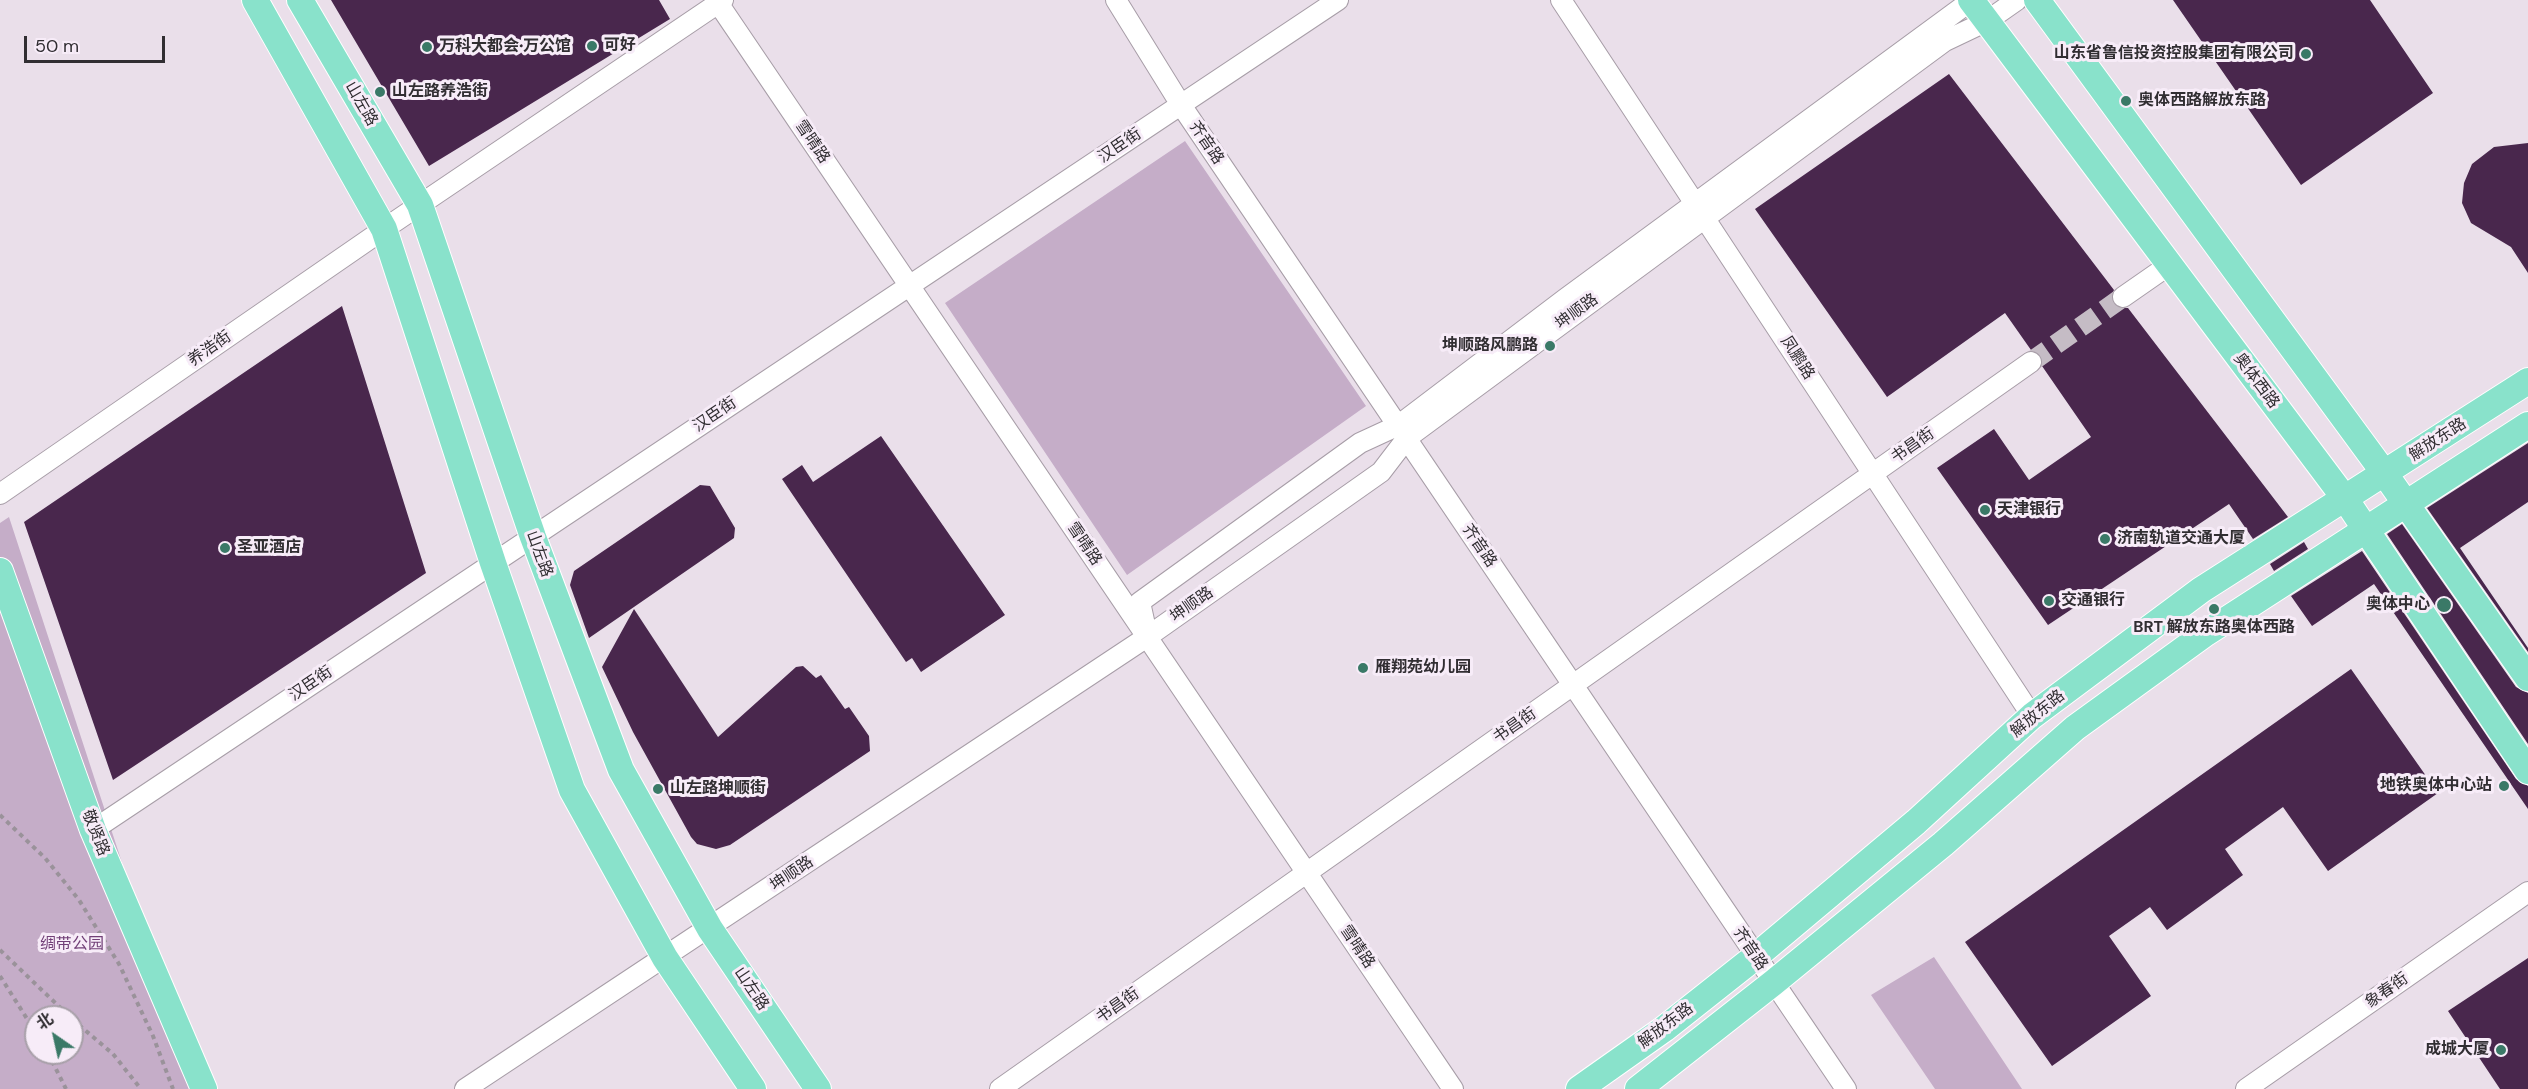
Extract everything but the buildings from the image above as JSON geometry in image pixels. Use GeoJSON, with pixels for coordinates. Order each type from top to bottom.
{"type":"FeatureCollection","features":[{"type":"Feature","properties":{"kind":"main road"},"geometry":{"type":"LineString","coordinates":[[255,0],[384,229],[493,563],[572,790],[665,958],[753,1089]]}},
{"type":"Feature","properties":{"kind":"main road","name":"山左路"},"geometry":{"type":"LineString","coordinates":[[300,0],[420,205],[533,537],[621,770],[710,929],[818,1089]]}},
{"type":"Feature","properties":{"kind":"main road","name":"奥体西路"},"geometry":{"type":"LineString","coordinates":[[1971,0],[2346,500],[2528,771]]}},
{"type":"Feature","properties":{"kind":"main road"},"geometry":{"type":"LineString","coordinates":[[2037,0],[2385,474],[2528,678]]}},
{"type":"Feature","properties":{"kind":"main road","name":"解放东路"},"geometry":{"type":"LineString","coordinates":[[1580,1089],[1664,1029],[1755,957],[1916,822],[2032,716],[2201,591],[2528,381]]}},
{"type":"Feature","properties":{"kind":"main road","name":"解放东路"},"geometry":{"type":"LineString","coordinates":[[1638,1089],[1773,983],[1943,844],[2076,728],[2206,633],[2528,425]]}},
{"type":"Feature","properties":{"kind":"main road","name":"敬贤路"},"geometry":{"type":"LineString","coordinates":[[0,571],[93,830],[204,1089]]}},
{"type":"Feature","properties":{"kind":"street","name":"齐音路"},"geometry":{"type":"LineString","coordinates":[[1116,0],[1180,105],[1846,1089]]}},
{"type":"Feature","properties":{"kind":"street","name":"汉臣街"},"geometry":{"type":"LineString","coordinates":[[93,830],[1338,0]]}},
{"type":"Feature","properties":{"kind":"street","name":"凤鹏路"},"geometry":{"type":"LineString","coordinates":[[1561,0],[2032,716]]}},
{"type":"Feature","properties":{"kind":"street","name":"坤顺路"},"geometry":{"type":"LineString","coordinates":[[1701,212],[1737,172],[1971,0]]}},
{"type":"Feature","properties":{"kind":"street","name":"坤顺路"},"geometry":{"type":"LineString","coordinates":[[1147,637],[1140,602],[1360,443],[1403,432],[1701,212],[1945,41],[1987,21],[2017,0]]}},
{"type":"Feature","properties":{"kind":"street","name":"养浩街"},"geometry":{"type":"LineString","coordinates":[[0,494],[719,1]]}},
{"type":"Feature","properties":{"kind":"street","name":"雪晴路"},"geometry":{"type":"LineString","coordinates":[[719,1],[909,286],[1453,1089]]}},
{"type":"Feature","properties":{"kind":"street"},"geometry":{"type":"LineString","coordinates":[[2123,297],[2169,265]]}},
{"type":"Feature","properties":{"kind":"street","name":"书昌街"},"geometry":{"type":"LineString","coordinates":[[1000,1089],[2031,362]]}},
{"type":"Feature","properties":{"kind":"street","name":"坤顺路"},"geometry":{"type":"LineString","coordinates":[[465,1089],[710,929],[1147,637],[1381,472],[1403,432]]}},
{"type":"Feature","properties":{"kind":"street","name":"象春街"},"geometry":{"type":"LineString","coordinates":[[2246,1089],[2528,892]]}},
{"type":"Feature","properties":{"kind":"path"},"geometry":{"type":"LineString","coordinates":[[0,815],[45,858],[79,900],[119,963],[153,1036],[173,1089]]}},
{"type":"Feature","properties":{"kind":"path"},"geometry":{"type":"LineString","coordinates":[[0,950],[57,1005]]}},
{"type":"Feature","properties":{"kind":"path"},"geometry":{"type":"LineString","coordinates":[[0,976],[24,1014]]}},
{"type":"Feature","properties":{"kind":"path"},"geometry":{"type":"LineString","coordinates":[[84,1029],[113,1054],[141,1089]]}},
{"type":"Feature","properties":{"kind":"path"},"geometry":{"type":"LineString","coordinates":[[54,1065],[66,1089]]}},
{"type":"Feature","properties":{"kind":"green space"},"geometry":{"type":"Polygon","coordinates":[[[1185,141],[1366,406],[1127,575],[945,303],[1185,141]]]}},
{"type":"Feature","properties":{"kind":"green space","name":"绸带公园"},"geometry":{"type":"Polygon","coordinates":[[[9,517],[196,1089],[0,1089],[0,523],[9,517]]]}},
{"type":"Feature","properties":{"kind":"green space"},"geometry":{"type":"Polygon","coordinates":[[[1934,957],[2022,1089],[1935,1089],[1871,995],[1934,957]]]}},
{"type":"Feature","properties":{"kind":"tunnel"},"geometry":{"type":"LineString","coordinates":[[2031,362],[2123,297]]}},
{"type":"Feature","properties":{"kind":"place","name":"可好"},"geometry":{"type":"Point","coordinates":[592,46]}},
{"type":"Feature","properties":{"kind":"place","name":"万科大都会·万公馆"},"geometry":{"type":"Point","coordinates":[427,47]}},
{"type":"Feature","properties":{"kind":"place","name":"山东省鲁信投资控股集团有限公司"},"geometry":{"type":"Point","coordinates":[2306,54]}},
{"type":"Feature","properties":{"kind":"place","name":"山左路养浩街"},"geometry":{"type":"Point","coordinates":[380,92]}},
{"type":"Feature","properties":{"kind":"place","name":"奥体西路解放东路"},"geometry":{"type":"Point","coordinates":[2126,101]}},
{"type":"Feature","properties":{"kind":"place","name":"坤顺路风鹏路"},"geometry":{"type":"Point","coordinates":[1550,346]}},
{"type":"Feature","properties":{"kind":"place","name":"天津银行"},"geometry":{"type":"Point","coordinates":[1985,510]}},
{"type":"Feature","properties":{"kind":"place","name":"济南轨道交通大厦"},"geometry":{"type":"Point","coordinates":[2105,539]}},
{"type":"Feature","properties":{"kind":"place","name":"圣亚酒店"},"geometry":{"type":"Point","coordinates":[225,548]}},
{"type":"Feature","properties":{"kind":"place","name":"交通银行"},"geometry":{"type":"Point","coordinates":[2049,601]}},
{"type":"Feature","properties":{"kind":"place","name":"奥体中心"},"geometry":{"type":"Point","coordinates":[2444,605]}},
{"type":"Feature","properties":{"kind":"place","name":"BRT 解放东路奥体西路"},"geometry":{"type":"Point","coordinates":[2214,609]}},
{"type":"Feature","properties":{"kind":"place","name":"雁翔苑幼儿园"},"geometry":{"type":"Point","coordinates":[1363,668]}},
{"type":"Feature","properties":{"kind":"place","name":"地铁奥体中心站"},"geometry":{"type":"Point","coordinates":[2504,786]}},
{"type":"Feature","properties":{"kind":"place","name":"山左路坤顺街"},"geometry":{"type":"Point","coordinates":[658,789]}},
{"type":"Feature","properties":{"kind":"place","name":"成城大厦"},"geometry":{"type":"Point","coordinates":[2501,1050]}}]}
